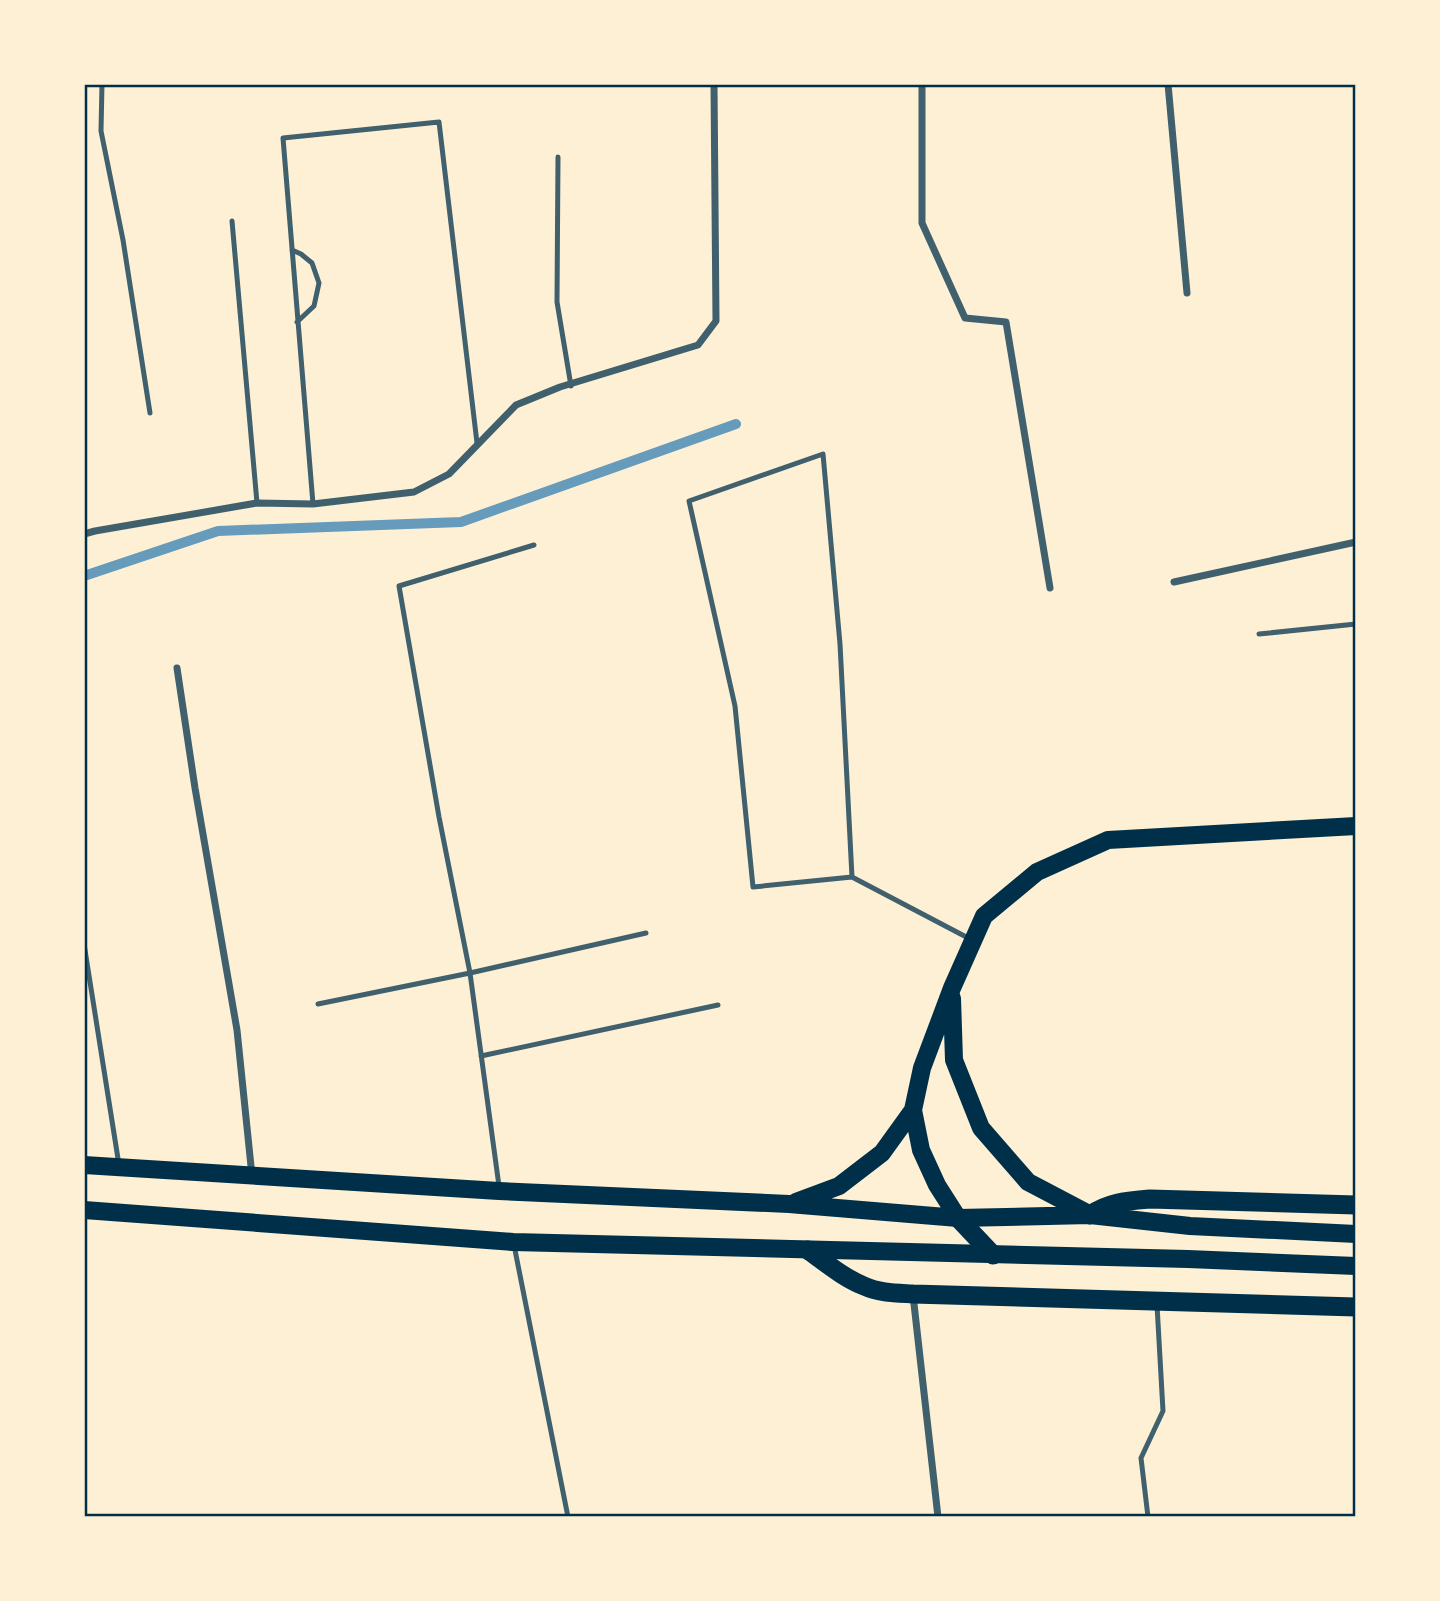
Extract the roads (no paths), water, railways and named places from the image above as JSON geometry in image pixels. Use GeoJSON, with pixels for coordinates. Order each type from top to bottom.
{"type":"FeatureCollection","features":[{"type":"Feature","properties":{"kind":"highway"},"geometry":{"type":"LineString","coordinates":[[1090,1215],[1104,1206],[1118,1202],[1150,1199],[1356,1205]]}},
{"type":"Feature","properties":{"kind":"highway"},"geometry":{"type":"LineString","coordinates":[[958,1218],[993,1255]]}},
{"type":"Feature","properties":{"kind":"highway"},"geometry":{"type":"LineString","coordinates":[[808,1251],[865,1287],[913,1294],[1356,1307]]}},
{"type":"Feature","properties":{"kind":"main road"},"geometry":{"type":"LineString","coordinates":[[958,1218],[937,1185],[921,1150],[913,1110],[922,1068],[952,988],[984,916],[1037,872],[1108,839],[1356,826]]}},
{"type":"Feature","properties":{"kind":"main road"},"geometry":{"type":"LineString","coordinates":[[952,988],[954,1060],[981,1128],[1028,1182],[1090,1215]]}},
{"type":"Feature","properties":{"kind":"main road"},"geometry":{"type":"LineString","coordinates":[[789,1204],[839,1186],[882,1153],[913,1110]]}},
{"type":"Feature","properties":{"kind":"main road"},"geometry":{"type":"LineString","coordinates":[[84,1165],[499,1191],[789,1204],[958,1218],[1090,1215],[1190,1226],[1356,1234]]}},
{"type":"Feature","properties":{"kind":"main road"},"geometry":{"type":"LineString","coordinates":[[84,1210],[513,1242],[1188,1259],[1356,1266]]}},
{"type":"Feature","properties":{"kind":"street"},"geometry":{"type":"LineString","coordinates":[[84,534],[257,503],[313,504],[414,492],[449,474],[516,405],[560,387],[571,386],[698,345],[716,321],[714,84]]}},
{"type":"Feature","properties":{"kind":"street"},"geometry":{"type":"LineString","coordinates":[[922,84],[922,223],[965,318],[1006,321],[1050,588]]}},
{"type":"Feature","properties":{"kind":"street"},"geometry":{"type":"LineString","coordinates":[[1168,84],[1188,293]]}},
{"type":"Feature","properties":{"kind":"street"},"geometry":{"type":"LineString","coordinates":[[1174,582],[1356,542]]}},
{"type":"Feature","properties":{"kind":"street"},"geometry":{"type":"LineString","coordinates":[[177,668],[237,1030],[252,1177]]}},
{"type":"Feature","properties":{"kind":"street"},"geometry":{"type":"LineString","coordinates":[[913,1294],[938,1517]]}},
{"type":"Feature","properties":{"kind":"lane"},"geometry":{"type":"LineString","coordinates":[[102,84],[101,131],[123,240],[150,413]]}},
{"type":"Feature","properties":{"kind":"lane"},"geometry":{"type":"LineString","coordinates":[[313,504],[283,138],[439,122],[477,443]]}},
{"type":"Feature","properties":{"kind":"lane"},"geometry":{"type":"LineString","coordinates":[[558,157],[557,302],[571,386]]}},
{"type":"Feature","properties":{"kind":"lane"},"geometry":{"type":"LineString","coordinates":[[232,221],[257,503]]}},
{"type":"Feature","properties":{"kind":"lane"},"geometry":{"type":"LineString","coordinates":[[292,250],[312,262],[319,283],[314,306],[297,322]]}},
{"type":"Feature","properties":{"kind":"lane"},"geometry":{"type":"LineString","coordinates":[[852,877],[840,644],[823,454],[689,501],[735,706],[753,887],[852,877],[973,941]]}},
{"type":"Feature","properties":{"kind":"lane"},"geometry":{"type":"LineString","coordinates":[[499,1191],[470,973],[439,817],[399,586],[534,545]]}},
{"type":"Feature","properties":{"kind":"lane"},"geometry":{"type":"LineString","coordinates":[[1259,634],[1356,624]]}},
{"type":"Feature","properties":{"kind":"lane"},"geometry":{"type":"LineString","coordinates":[[318,1004],[646,933]]}},
{"type":"Feature","properties":{"kind":"lane"},"geometry":{"type":"LineString","coordinates":[[84,944],[119,1168]]}},
{"type":"Feature","properties":{"kind":"lane"},"geometry":{"type":"LineString","coordinates":[[481,1056],[718,1005]]}},
{"type":"Feature","properties":{"kind":"lane"},"geometry":{"type":"LineString","coordinates":[[513,1242],[568,1517]]}},
{"type":"Feature","properties":{"kind":"lane"},"geometry":{"type":"LineString","coordinates":[[1148,1517],[1141,1458],[1163,1411],[1157,1301]]}},
{"type":"Feature","properties":{"kind":"waterway"},"geometry":{"type":"LineString","coordinates":[[84,576],[218,531],[461,522],[736,424]]}}]}
